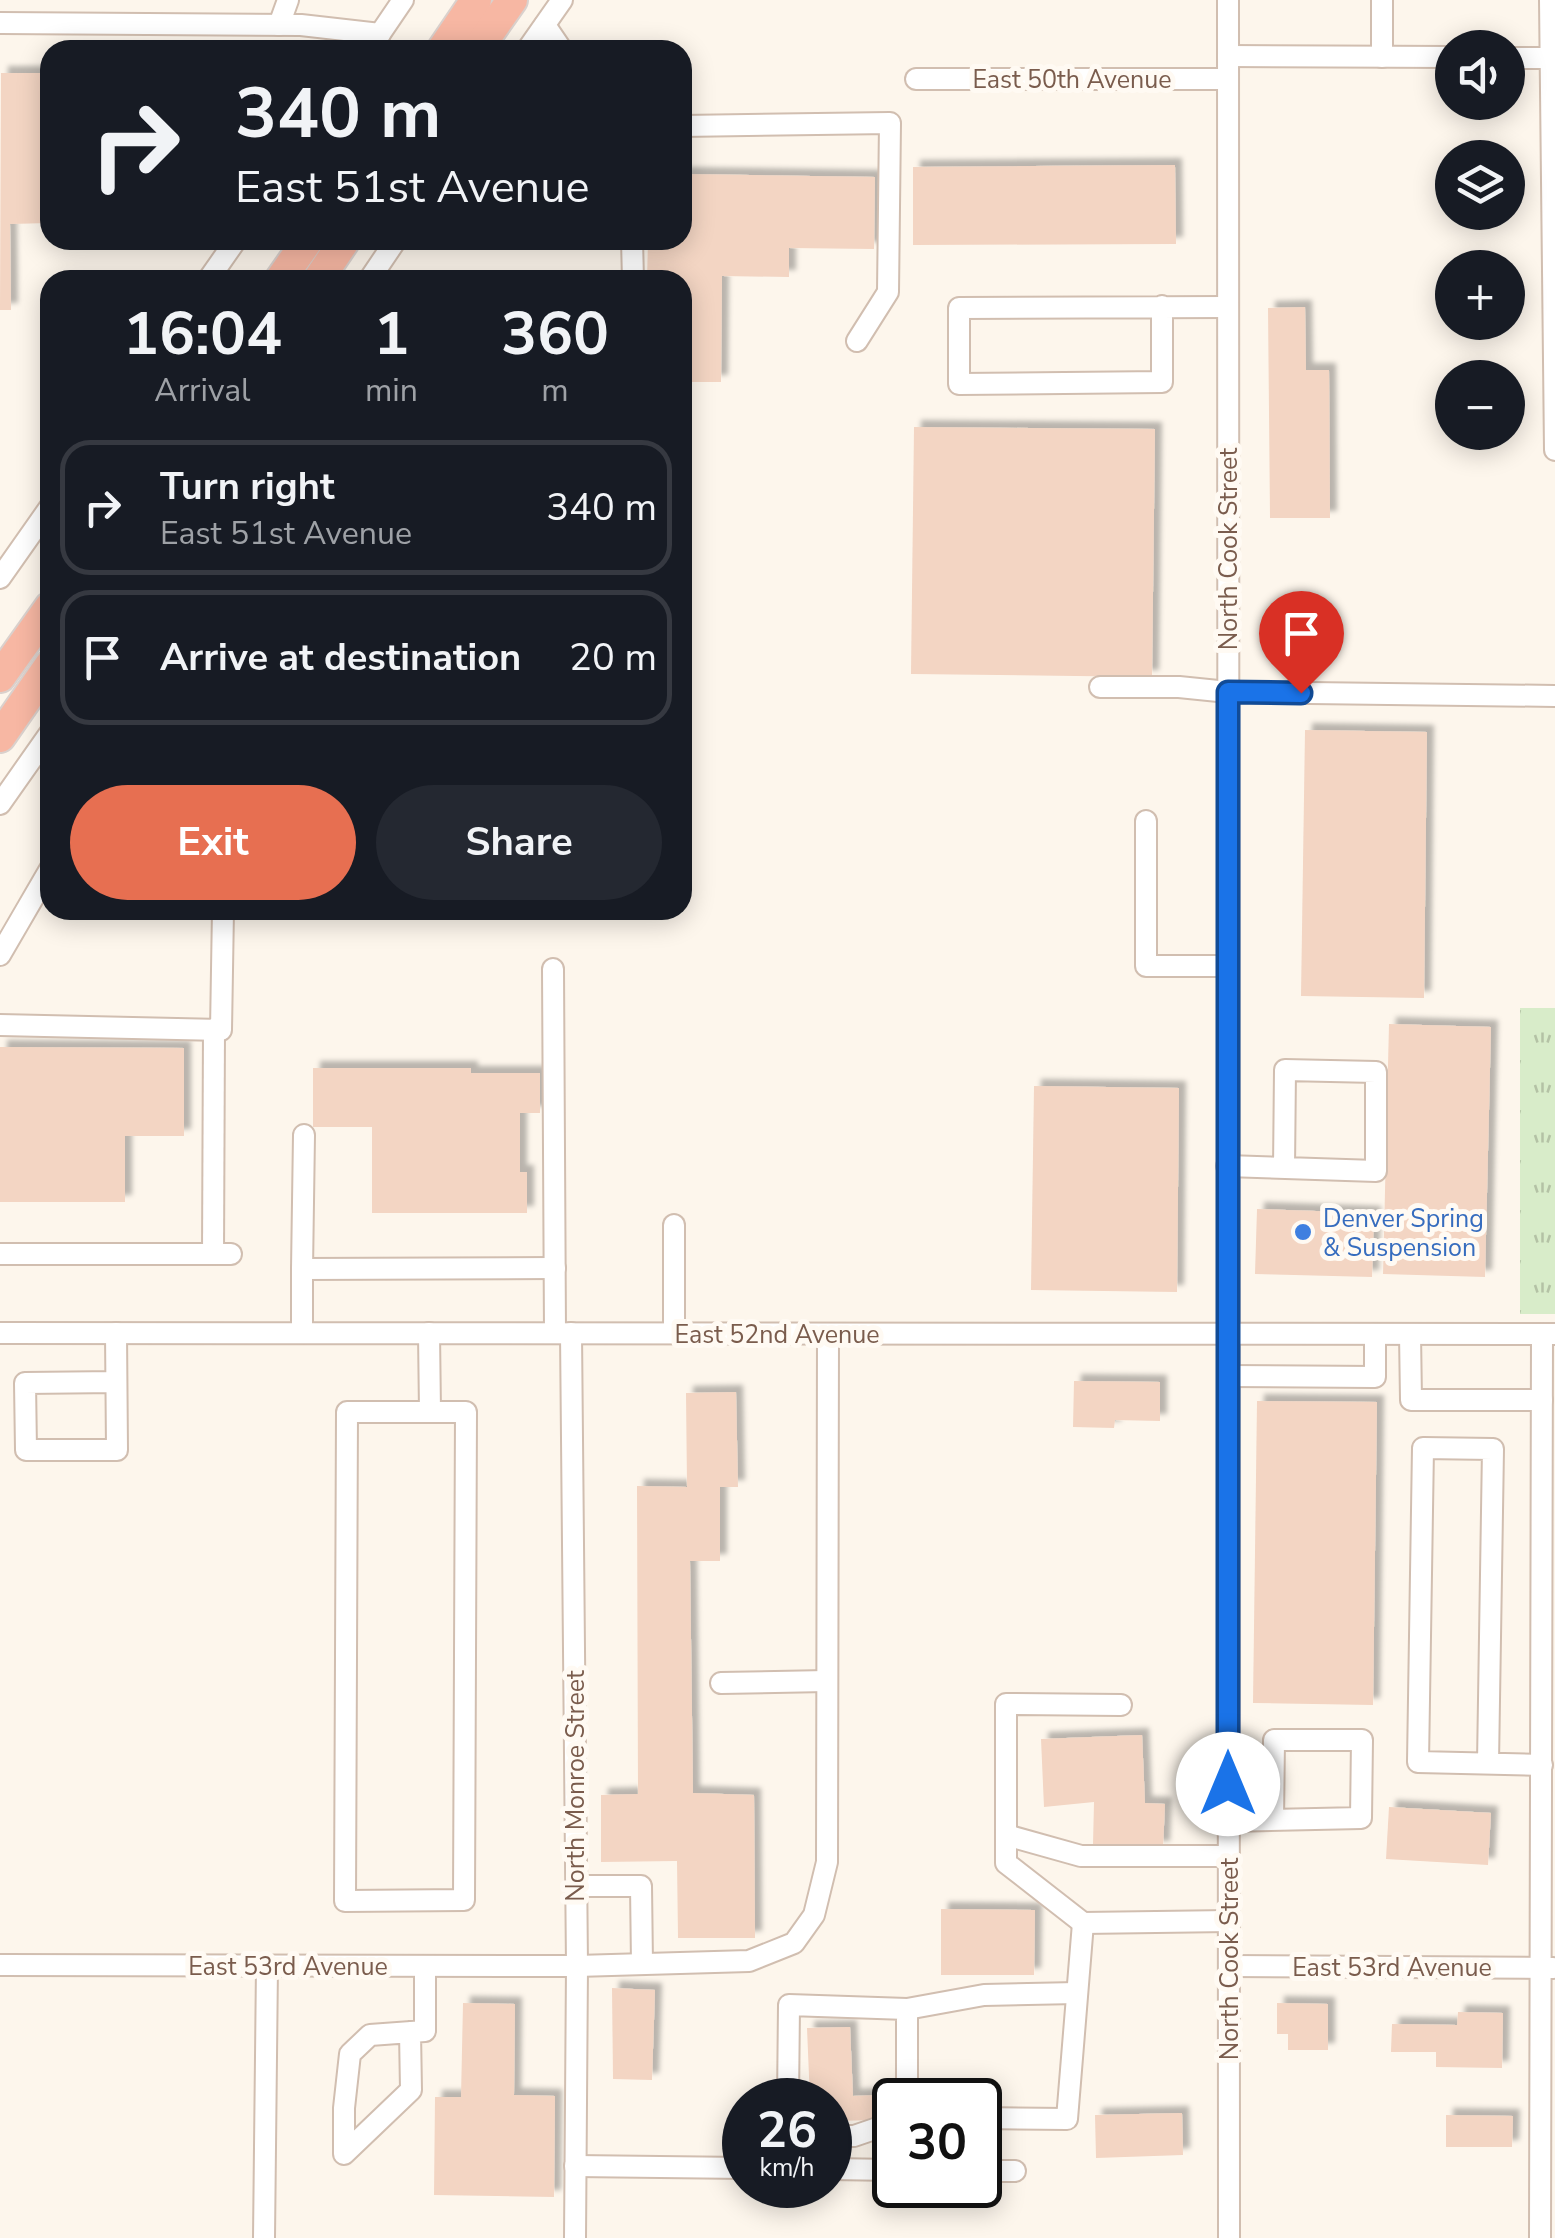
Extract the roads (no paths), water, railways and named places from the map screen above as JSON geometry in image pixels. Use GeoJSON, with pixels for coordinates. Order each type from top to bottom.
{"type":"FeatureCollection","features":[{"type":"Feature","properties":{"kind":"highway"},"geometry":{"type":"LineString","coordinates":[[449,40],[476,0]]}},
{"type":"Feature","properties":{"kind":"highway"},"geometry":{"type":"LineString","coordinates":[[485,40],[512,0]]}},
{"type":"Feature","properties":{"kind":"highway"},"geometry":{"type":"LineString","coordinates":[[0,677],[40,621]]}},
{"type":"Feature","properties":{"kind":"highway"},"geometry":{"type":"LineString","coordinates":[[0,738],[40,680]]}},
{"type":"Feature","properties":{"kind":"street"},"geometry":{"type":"LineString","coordinates":[[279,26],[288,0]]}},
{"type":"Feature","properties":{"kind":"street"},"geometry":{"type":"LineString","coordinates":[[375,40],[404,0]]}},
{"type":"Feature","properties":{"kind":"street"},"geometry":{"type":"LineString","coordinates":[[534,40],[562,0]]}},
{"type":"Feature","properties":{"kind":"street","name":"North Cook Street"},"geometry":{"type":"LineString","coordinates":[[1228,0],[1229,2238]]}},
{"type":"Feature","properties":{"kind":"street"},"geometry":{"type":"LineString","coordinates":[[1382,0],[1382,57]]}},
{"type":"Feature","properties":{"kind":"street"},"geometry":{"type":"LineString","coordinates":[[1550,0],[1555,450]]}},
{"type":"Feature","properties":{"kind":"street"},"geometry":{"type":"LineString","coordinates":[[0,23],[316,27],[366,40]]}},
{"type":"Feature","properties":{"kind":"street"},"geometry":{"type":"LineString","coordinates":[[545,25],[555,40]]}},
{"type":"Feature","properties":{"kind":"street"},"geometry":{"type":"LineString","coordinates":[[1228,56],[1435,58]]}},
{"type":"Feature","properties":{"kind":"street"},"geometry":{"type":"LineString","coordinates":[[1525,58],[1553,58]]}},
{"type":"Feature","properties":{"kind":"street","name":"East 50th Avenue"},"geometry":{"type":"LineString","coordinates":[[916,79],[1228,79]]}},
{"type":"Feature","properties":{"kind":"street"},"geometry":{"type":"LineString","coordinates":[[692,126],[890,123],[888,292],[857,341]]}},
{"type":"Feature","properties":{"kind":"street"},"geometry":{"type":"LineString","coordinates":[[1162,306],[1162,382],[959,384],[959,308],[1162,306],[1228,307]]}},
{"type":"Feature","properties":{"kind":"street"},"geometry":{"type":"LineString","coordinates":[[0,578],[40,520]]}},
{"type":"Feature","properties":{"kind":"street"},"geometry":{"type":"LineString","coordinates":[[1100,687],[1555,696]]}},
{"type":"Feature","properties":{"kind":"street"},"geometry":{"type":"LineString","coordinates":[[0,804],[40,747]]}},
{"type":"Feature","properties":{"kind":"street"},"geometry":{"type":"LineString","coordinates":[[1146,821],[1146,966],[1228,966]]}},
{"type":"Feature","properties":{"kind":"street"},"geometry":{"type":"LineString","coordinates":[[0,954],[40,886]]}},
{"type":"Feature","properties":{"kind":"street"},"geometry":{"type":"LineString","coordinates":[[0,1025],[221,1030],[223,920]]}},
{"type":"Feature","properties":{"kind":"street","name":"North Monroe Street"},"geometry":{"type":"LineString","coordinates":[[553,969],[555,1268],[563,1334],[576,1886],[575,2238]]}},
{"type":"Feature","properties":{"kind":"street"},"geometry":{"type":"LineString","coordinates":[[0,1254],[222,1254],[214,1030]]}},
{"type":"Feature","properties":{"kind":"street"},"geometry":{"type":"LineString","coordinates":[[1227,1166],[1284,1168],[1376,1171],[1376,1072],[1285,1070],[1284,1168]]}},
{"type":"Feature","properties":{"kind":"street"},"geometry":{"type":"LineString","coordinates":[[302,1333],[304,1135]]}},
{"type":"Feature","properties":{"kind":"street"},"geometry":{"type":"LineString","coordinates":[[674,1225],[674,1334]]}},
{"type":"Feature","properties":{"kind":"street"},"geometry":{"type":"LineString","coordinates":[[302,1269],[555,1268]]}},
{"type":"Feature","properties":{"kind":"street","name":"East 52nd Avenue"},"geometry":{"type":"LineString","coordinates":[[0,1333],[1548,1334]]}},
{"type":"Feature","properties":{"kind":"street"},"geometry":{"type":"LineString","coordinates":[[116,1333],[117,1450],[26,1450],[26,1383],[116,1382]]}},
{"type":"Feature","properties":{"kind":"street"},"geometry":{"type":"LineString","coordinates":[[430,1333],[430,1412]]}},
{"type":"Feature","properties":{"kind":"street","name":"East 53rd Avenue"},"geometry":{"type":"LineString","coordinates":[[0,1965],[577,1966],[750,1960],[794,1942],[814,1915],[826,1862],[828,1334]]}},
{"type":"Feature","properties":{"kind":"street"},"geometry":{"type":"LineString","coordinates":[[1228,1376],[1375,1377],[1375,1334]]}},
{"type":"Feature","properties":{"kind":"street"},"geometry":{"type":"LineString","coordinates":[[1410,1334],[1411,1400],[1542,1400]]}},
{"type":"Feature","properties":{"kind":"street"},"geometry":{"type":"LineString","coordinates":[[1540,2238],[1548,1968],[1542,1764],[1548,1741],[1542,1400],[1548,1334]]}},
{"type":"Feature","properties":{"kind":"street"},"geometry":{"type":"LineString","coordinates":[[346,1412],[430,1412],[466,1412],[464,1900],[345,1901],[346,1412]]}},
{"type":"Feature","properties":{"kind":"street"},"geometry":{"type":"LineString","coordinates":[[1488,1764],[1493,1449],[1423,1448],[1418,1762],[1488,1764],[1542,1764]]}},
{"type":"Feature","properties":{"kind":"street"},"geometry":{"type":"LineString","coordinates":[[721,1683],[827,1681]]}},
{"type":"Feature","properties":{"kind":"street"},"geometry":{"type":"LineString","coordinates":[[1120,1705],[1006,1704],[1006,1863],[1083,1922],[1229,1921]]}},
{"type":"Feature","properties":{"kind":"street"},"geometry":{"type":"LineString","coordinates":[[1228,1821],[1273,1820],[1361,1818],[1362,1740],[1274,1740],[1273,1820]]}},
{"type":"Feature","properties":{"kind":"street"},"geometry":{"type":"LineString","coordinates":[[1006,1834],[1081,1856],[1229,1856]]}},
{"type":"Feature","properties":{"kind":"street"},"geometry":{"type":"LineString","coordinates":[[576,1886],[641,1886],[642,1964]]}},
{"type":"Feature","properties":{"kind":"street"},"geometry":{"type":"LineString","coordinates":[[1002,2118],[1067,2119],[1083,1922]]}},
{"type":"Feature","properties":{"kind":"street"},"geometry":{"type":"LineString","coordinates":[[264,2238],[267,1966]]}},
{"type":"Feature","properties":{"kind":"street"},"geometry":{"type":"LineString","coordinates":[[410,2032],[411,2090],[344,2154],[350,2054],[370,2035],[425,2030],[424,1966]]}},
{"type":"Feature","properties":{"kind":"street","name":"East 53rd Avenue"},"geometry":{"type":"LineString","coordinates":[[1229,1966],[1548,1968]]}},
{"type":"Feature","properties":{"kind":"street"},"geometry":{"type":"LineString","coordinates":[[788,2078],[789,2005],[907,2009],[984,1995],[1077,1993]]}},
{"type":"Feature","properties":{"kind":"street"},"geometry":{"type":"LineString","coordinates":[[907,2009],[907,2078]]}},
{"type":"Feature","properties":{"kind":"street"},"geometry":{"type":"LineString","coordinates":[[576,2166],[722,2168]]}},
{"type":"Feature","properties":{"kind":"street"},"geometry":{"type":"LineString","coordinates":[[1002,2171],[1015,2171]]}},
{"type":"Feature","properties":{"kind":"place","name":"Denver Spring & Suspension"},"geometry":{"type":"Point","coordinates":[1303,1232]}}]}
